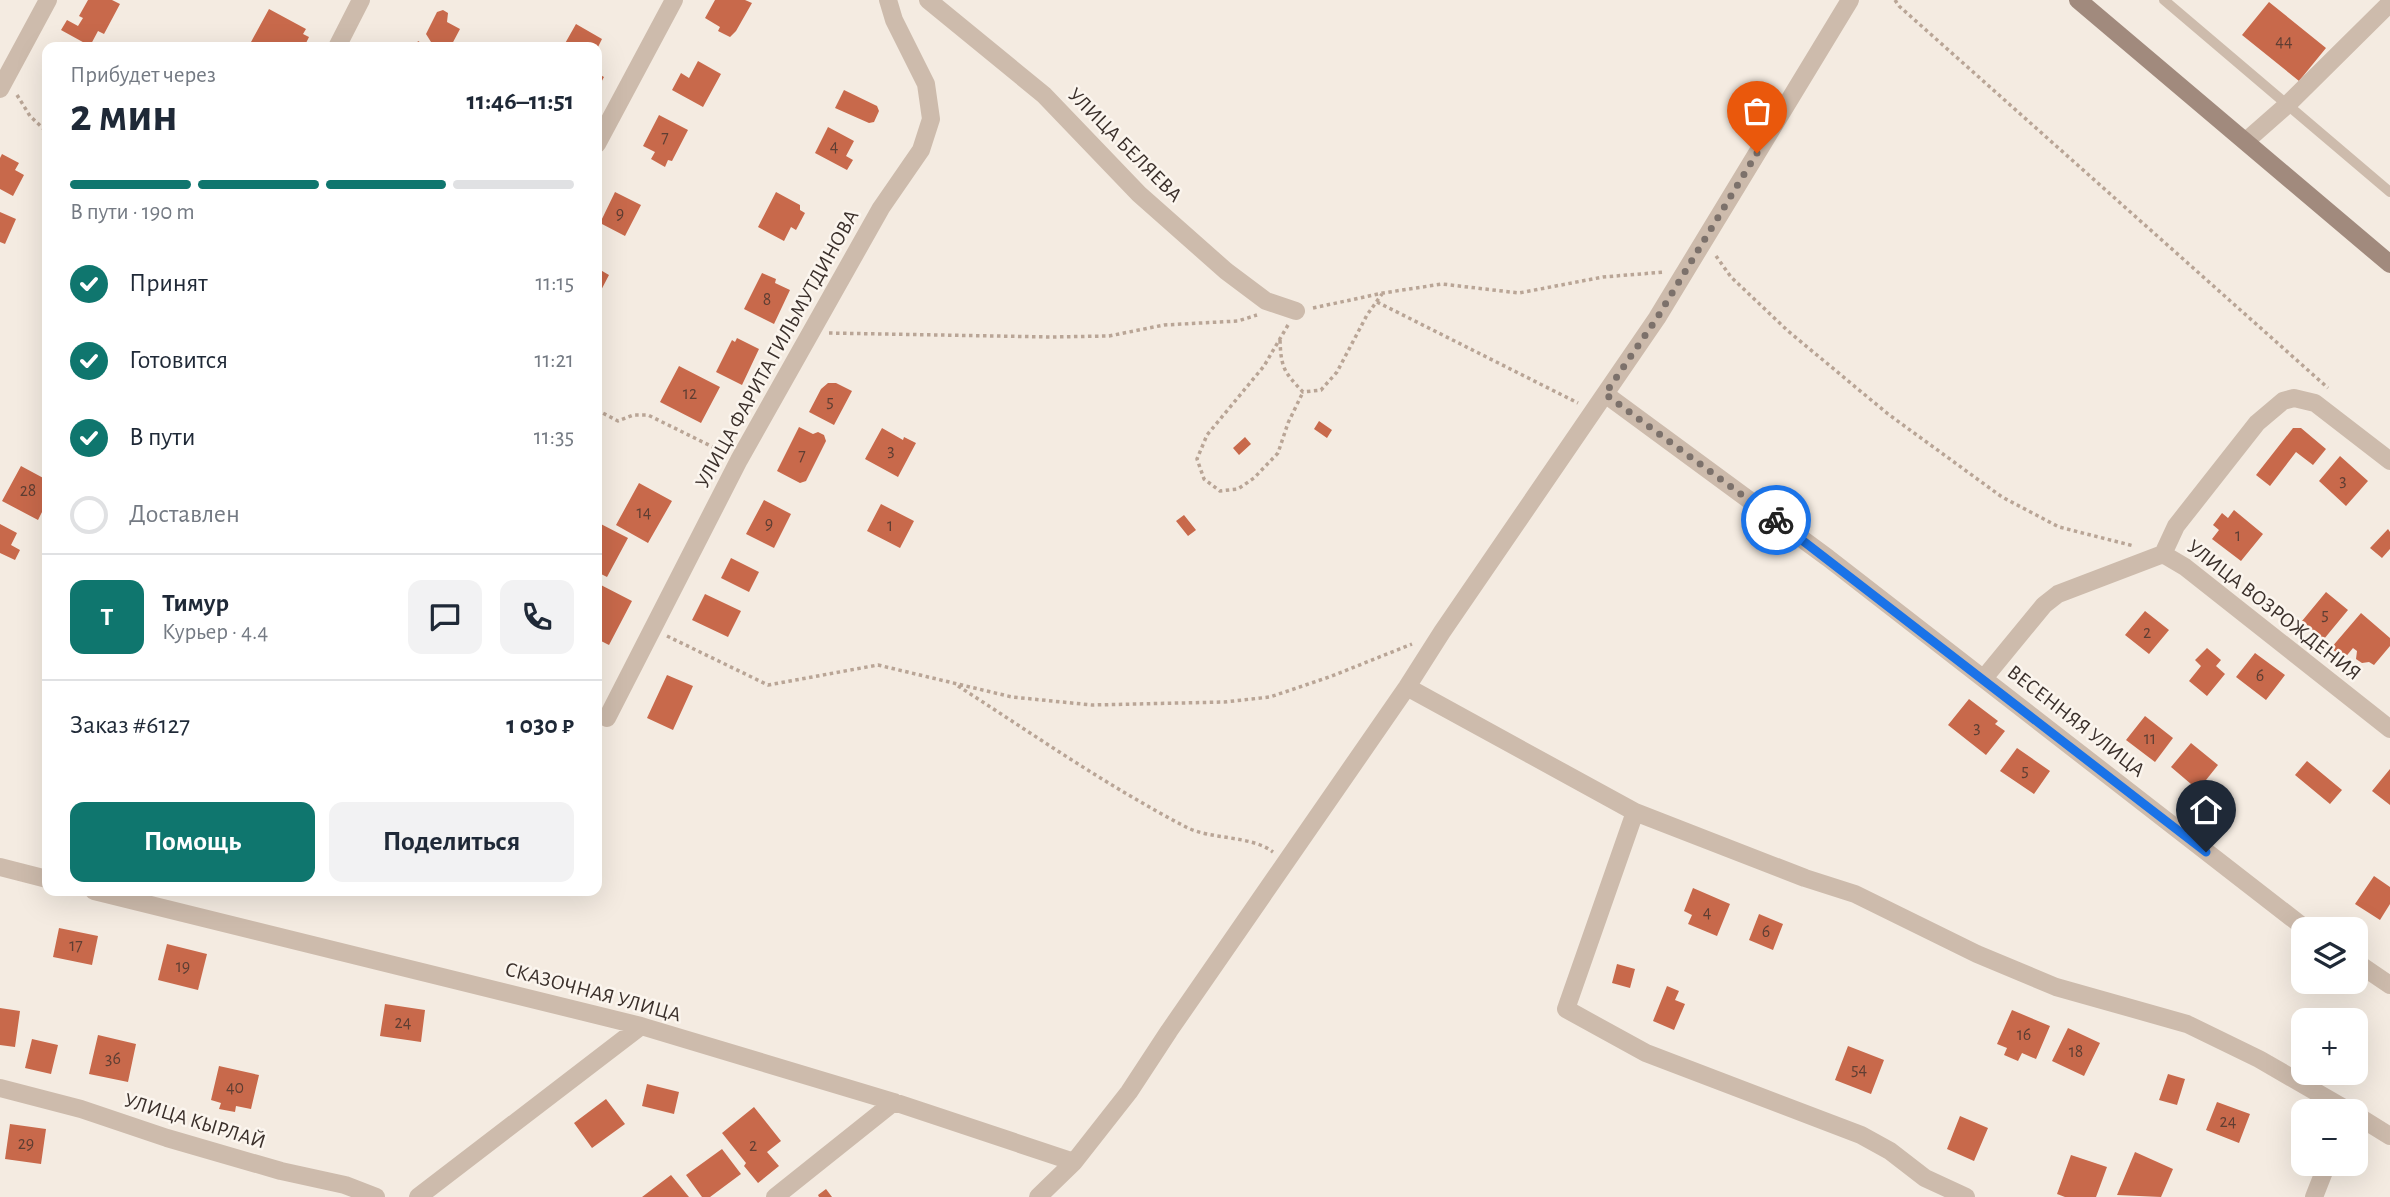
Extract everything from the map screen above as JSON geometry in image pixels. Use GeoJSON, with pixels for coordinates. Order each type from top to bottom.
{"type":"FeatureCollection","features":[{"type":"Feature","properties":{"kind":"main road"},"geometry":{"type":"LineString","coordinates":[[2078,0],[2390,264]]}},
{"type":"Feature","properties":{"kind":"street"},"geometry":{"type":"LineString","coordinates":[[3,83],[48,0]]}},
{"type":"Feature","properties":{"kind":"street"},"geometry":{"type":"LineString","coordinates":[[340,42],[361,0]]}},
{"type":"Feature","properties":{"kind":"street"},"geometry":{"type":"LineString","coordinates":[[602,135],[674,0]]}},
{"type":"Feature","properties":{"kind":"street","name":"УЛИЦА ФАРИТА ГИЛЬМУТДИНОВА"},"geometry":{"type":"LineString","coordinates":[[607,718],[739,460],[881,208],[921,150],[931,119],[926,84],[894,20],[888,0]]}},
{"type":"Feature","properties":{"kind":"street","name":"УЛИЦА БЕЛЯЕВА"},"geometry":{"type":"LineString","coordinates":[[929,0],[1044,95],[1139,194],[1226,271],[1266,301],[1296,311]]}},
{"type":"Feature","properties":{"kind":"street"},"geometry":{"type":"LineString","coordinates":[[1038,1197],[1074,1162],[1129,1092],[1407,687],[1686,270],[1850,0]]}},
{"type":"Feature","properties":{"kind":"street"},"geometry":{"type":"LineString","coordinates":[[2246,141],[2287,105],[2390,3]]}},
{"type":"Feature","properties":{"kind":"street","name":"ВЕСЕННЯЯ УЛИЦА"},"geometry":{"type":"LineString","coordinates":[[1605,394],[1828,558],[2291,917]]}},
{"type":"Feature","properties":{"kind":"street"},"geometry":{"type":"LineString","coordinates":[[1984,678],[2044,605],[2058,594],[2163,554],[2176,526],[2257,423],[2283,401],[2294,398],[2315,403],[2390,461]]}},
{"type":"Feature","properties":{"kind":"street","name":"УЛИЦА ВОЗРОЖДЕНИЯ"},"geometry":{"type":"LineString","coordinates":[[2163,554],[2185,567],[2390,729]]}},
{"type":"Feature","properties":{"kind":"street"},"geometry":{"type":"LineString","coordinates":[[1407,687],[1635,812],[1805,878],[1854,894],[1976,954],[2056,987],[2188,1024],[2259,1059],[2328,1099]]}},
{"type":"Feature","properties":{"kind":"street"},"geometry":{"type":"LineString","coordinates":[[1635,812],[1566,1009],[1646,1053],[1861,1135],[1890,1151],[1925,1178],[1966,1197]]}},
{"type":"Feature","properties":{"kind":"street"},"geometry":{"type":"LineString","coordinates":[[0,867],[42,878]]}},
{"type":"Feature","properties":{"kind":"street","name":"СКАЗОЧНАЯ УЛИЦА"},"geometry":{"type":"LineString","coordinates":[[114,896],[641,1026],[894,1102],[1074,1162]]}},
{"type":"Feature","properties":{"kind":"street"},"geometry":{"type":"LineString","coordinates":[[2368,970],[2390,985]]}},
{"type":"Feature","properties":{"kind":"street"},"geometry":{"type":"LineString","coordinates":[[418,1197],[641,1026]]}},
{"type":"Feature","properties":{"kind":"street","name":"УЛИЦА КЫРЛАЙ"},"geometry":{"type":"LineString","coordinates":[[0,1088],[81,1109],[167,1138],[281,1171],[345,1185],[376,1197]]}},
{"type":"Feature","properties":{"kind":"street"},"geometry":{"type":"LineString","coordinates":[[775,1197],[894,1102]]}},
{"type":"Feature","properties":{"kind":"street"},"geometry":{"type":"LineString","coordinates":[[2368,1122],[2390,1136]]}},
{"type":"Feature","properties":{"kind":"street"},"geometry":{"type":"LineString","coordinates":[[2314,1197],[2322,1176]]}},
{"type":"Feature","properties":{"kind":"lane"},"geometry":{"type":"LineString","coordinates":[[2164,0],[2390,192]]}},
{"type":"Feature","properties":{"kind":"path"},"geometry":{"type":"LineString","coordinates":[[1895,0],[2332,392]]}},
{"type":"Feature","properties":{"kind":"path"},"geometry":{"type":"LineString","coordinates":[[3,83],[42,128]]}},
{"type":"Feature","properties":{"kind":"path"},"geometry":{"type":"LineString","coordinates":[[1704,241],[1731,277],[1788,331],[1888,414],[2002,497],[2059,527],[2163,554]]}},
{"type":"Feature","properties":{"kind":"path"},"geometry":{"type":"LineString","coordinates":[[1303,392],[1288,423],[1278,453],[1254,478],[1238,489],[1220,491],[1204,479],[1197,459],[1208,435],[1264,366],[1296,311],[1383,293],[1442,285],[1519,293],[1603,277],[1686,270]]}},
{"type":"Feature","properties":{"kind":"path"},"geometry":{"type":"LineString","coordinates":[[1303,392],[1321,390],[1337,372],[1367,315],[1383,293]]}},
{"type":"Feature","properties":{"kind":"path"},"geometry":{"type":"LineString","coordinates":[[1377,302],[1593,411]]}},
{"type":"Feature","properties":{"kind":"path"},"geometry":{"type":"LineString","coordinates":[[810,333],[1051,337],[1109,335],[1164,325],[1238,321],[1259,314]]}},
{"type":"Feature","properties":{"kind":"path"},"geometry":{"type":"LineString","coordinates":[[1280,338],[1281,363],[1303,392]]}},
{"type":"Feature","properties":{"kind":"path"},"geometry":{"type":"LineString","coordinates":[[602,413],[618,421],[633,415],[648,415],[739,460]]}},
{"type":"Feature","properties":{"kind":"path"},"geometry":{"type":"LineString","coordinates":[[652,629],[768,685],[878,665],[1012,697],[1092,705],[1224,702],[1270,697],[1332,676],[1442,632]]}},
{"type":"Feature","properties":{"kind":"path"},"geometry":{"type":"LineString","coordinates":[[953,683],[1080,765],[1189,829],[1270,849],[1285,862]]}},
{"type":"Feature","properties":{"kind":"building"},"geometry":{"type":"Polygon","coordinates":[[[88,0],[112,0],[120,4],[104,34],[98,31],[92,42],[83,42],[61,30],[67,20],[78,26],[83,18],[79,16],[88,0]]]}},
{"type":"Feature","properties":{"kind":"building"},"geometry":{"type":"Polygon","coordinates":[[[715,0],[745,0],[752,3],[730,37],[718,31],[720,27],[705,18],[715,0]]]}},
{"type":"Feature","properties":{"kind":"building"},"geometry":{"type":"Polygon","coordinates":[[[2269,2],[2326,48],[2299,81],[2242,35],[2269,2]]]}},
{"type":"Feature","properties":{"kind":"building"},"geometry":{"type":"Polygon","coordinates":[[[269,9],[306,29],[303,34],[309,37],[306,42],[251,42],[269,9]]]}},
{"type":"Feature","properties":{"kind":"building"},"geometry":{"type":"Polygon","coordinates":[[[443,10],[448,13],[447,22],[460,29],[453,42],[431,42],[426,34],[437,12],[443,10]]]}},
{"type":"Feature","properties":{"kind":"building"},"geometry":{"type":"Polygon","coordinates":[[[576,24],[602,39],[600,42],[566,42],[576,24]]]}},
{"type":"Feature","properties":{"kind":"building"},"geometry":{"type":"Polygon","coordinates":[[[698,61],[721,74],[703,107],[672,90],[681,73],[689,78],[698,61]]]}},
{"type":"Feature","properties":{"kind":"building"},"geometry":{"type":"Polygon","coordinates":[[[844,90],[877,106],[879,111],[874,122],[869,123],[835,108],[844,90]]]}},
{"type":"Feature","properties":{"kind":"building"},"geometry":{"type":"Polygon","coordinates":[[[659,115],[688,130],[672,161],[668,160],[665,167],[651,159],[655,152],[643,146],[659,115]]]}},
{"type":"Feature","properties":{"kind":"building"},"geometry":{"type":"Polygon","coordinates":[[[828,127],[854,141],[846,156],[853,160],[847,170],[815,153],[828,127]]]}},
{"type":"Feature","properties":{"kind":"building"},"geometry":{"type":"Polygon","coordinates":[[[2,154],[19,163],[15,170],[24,175],[13,196],[0,189],[2,154]]]}},
{"type":"Feature","properties":{"kind":"building"},"geometry":{"type":"Polygon","coordinates":[[[615,192],[641,205],[625,236],[602,224],[615,192]]]}},
{"type":"Feature","properties":{"kind":"building"},"geometry":{"type":"Polygon","coordinates":[[[776,192],[800,205],[800,210],[805,213],[796,230],[791,227],[784,241],[758,227],[776,192]]]}},
{"type":"Feature","properties":{"kind":"building"},"geometry":{"type":"Polygon","coordinates":[[[0,212],[16,219],[5,244],[0,242],[0,212]]]}},
{"type":"Feature","properties":{"kind":"building"},"geometry":{"type":"Polygon","coordinates":[[[602,271],[609,275],[602,288],[602,271]]]}},
{"type":"Feature","properties":{"kind":"building"},"geometry":{"type":"Polygon","coordinates":[[[762,273],[776,279],[775,283],[790,290],[774,324],[744,309],[762,273]]]}},
{"type":"Feature","properties":{"kind":"building"},"geometry":{"type":"Polygon","coordinates":[[[737,338],[759,349],[742,385],[716,372],[732,340],[735,342],[737,338]]]}},
{"type":"Feature","properties":{"kind":"building"},"geometry":{"type":"Polygon","coordinates":[[[679,366],[720,387],[701,423],[660,402],[679,366]]]}},
{"type":"Feature","properties":{"kind":"building"},"geometry":{"type":"Polygon","coordinates":[[[828,383],[836,383],[852,391],[834,425],[809,412],[821,389],[828,383]]]}},
{"type":"Feature","properties":{"kind":"building"},"geometry":{"type":"Polygon","coordinates":[[[1319,421],[1332,430],[1327,438],[1314,429],[1319,421]]]}},
{"type":"Feature","properties":{"kind":"building"},"geometry":{"type":"Polygon","coordinates":[[[799,427],[813,434],[818,432],[824,435],[826,441],[806,481],[800,483],[777,471],[799,427]]]}},
{"type":"Feature","properties":{"kind":"building"},"geometry":{"type":"Polygon","coordinates":[[[882,428],[903,440],[904,437],[916,443],[898,477],[865,459],[882,428]]]}},
{"type":"Feature","properties":{"kind":"building"},"geometry":{"type":"Polygon","coordinates":[[[2293,428],[2301,428],[2326,449],[2313,465],[2296,452],[2270,486],[2256,475],[2293,428]]]}},
{"type":"Feature","properties":{"kind":"building"},"geometry":{"type":"Polygon","coordinates":[[[1245,437],[1251,444],[1239,455],[1233,448],[1245,437]]]}},
{"type":"Feature","properties":{"kind":"building"},"geometry":{"type":"Polygon","coordinates":[[[2340,456],[2368,481],[2346,506],[2319,481],[2340,456]]]}},
{"type":"Feature","properties":{"kind":"building"},"geometry":{"type":"Polygon","coordinates":[[[21,466],[42,477],[42,512],[38,520],[2,501],[21,466]]]}},
{"type":"Feature","properties":{"kind":"building"},"geometry":{"type":"Polygon","coordinates":[[[639,483],[672,501],[648,543],[616,525],[639,483]]]}},
{"type":"Feature","properties":{"kind":"building"},"geometry":{"type":"Polygon","coordinates":[[[764,500],[791,514],[774,548],[746,534],[764,500]]]}},
{"type":"Feature","properties":{"kind":"building"},"geometry":{"type":"Polygon","coordinates":[[[881,504],[914,521],[900,548],[867,531],[881,504]]]}},
{"type":"Feature","properties":{"kind":"building"},"geometry":{"type":"Polygon","coordinates":[[[2234,510],[2263,534],[2241,561],[2212,539],[2219,530],[2213,525],[2222,513],[2228,518],[2234,510]]]}},
{"type":"Feature","properties":{"kind":"building"},"geometry":{"type":"Polygon","coordinates":[[[1184,515],[1196,530],[1188,536],[1176,521],[1184,515]]]}},
{"type":"Feature","properties":{"kind":"building"},"geometry":{"type":"Polygon","coordinates":[[[0,524],[17,533],[11,545],[20,550],[15,560],[0,553],[0,524]]]}},
{"type":"Feature","properties":{"kind":"building"},"geometry":{"type":"Polygon","coordinates":[[[602,525],[628,538],[607,577],[602,574],[602,525]]]}},
{"type":"Feature","properties":{"kind":"building"},"geometry":{"type":"Polygon","coordinates":[[[2388,529],[2390,549],[2382,558],[2370,548],[2388,529]]]}},
{"type":"Feature","properties":{"kind":"building"},"geometry":{"type":"Polygon","coordinates":[[[731,558],[759,572],[749,592],[721,578],[731,558]]]}},
{"type":"Feature","properties":{"kind":"building"},"geometry":{"type":"Polygon","coordinates":[[[602,586],[632,601],[609,645],[602,642],[602,586]]]}},
{"type":"Feature","properties":{"kind":"building"},"geometry":{"type":"Polygon","coordinates":[[[2326,592],[2348,610],[2324,639],[2302,621],[2326,592]]]}},
{"type":"Feature","properties":{"kind":"building"},"geometry":{"type":"Polygon","coordinates":[[[705,594],[741,611],[728,637],[692,620],[705,594]]]}},
{"type":"Feature","properties":{"kind":"building"},"geometry":{"type":"Polygon","coordinates":[[[2145,611],[2169,630],[2149,654],[2125,635],[2145,611]]]}},
{"type":"Feature","properties":{"kind":"building"},"geometry":{"type":"Polygon","coordinates":[[[2361,613],[2390,638],[2390,646],[2374,665],[2356,659],[2357,651],[2353,648],[2344,659],[2331,648],[2361,613]]]}},
{"type":"Feature","properties":{"kind":"building"},"geometry":{"type":"Polygon","coordinates":[[[2207,648],[2221,660],[2216,666],[2225,674],[2207,696],[2189,681],[2201,666],[2195,660],[2207,648]]]}},
{"type":"Feature","properties":{"kind":"building"},"geometry":{"type":"Polygon","coordinates":[[[2255,653],[2285,675],[2266,700],[2236,677],[2255,653]]]}},
{"type":"Feature","properties":{"kind":"building"},"geometry":{"type":"Polygon","coordinates":[[[667,675],[693,686],[673,730],[647,718],[667,675]]]}},
{"type":"Feature","properties":{"kind":"building"},"geometry":{"type":"Polygon","coordinates":[[[1969,699],[1998,721],[1995,724],[2005,731],[1986,755],[1948,725],[1969,699]]]}},
{"type":"Feature","properties":{"kind":"building"},"geometry":{"type":"Polygon","coordinates":[[[2145,716],[2173,738],[2155,762],[2126,740],[2145,716]]]}},
{"type":"Feature","properties":{"kind":"building"},"geometry":{"type":"Polygon","coordinates":[[[2191,743],[2218,765],[2198,790],[2171,767],[2191,743]]]}},
{"type":"Feature","properties":{"kind":"building"},"geometry":{"type":"Polygon","coordinates":[[[2017,748],[2050,771],[2034,794],[2000,771],[2017,748]]]}},
{"type":"Feature","properties":{"kind":"building"},"geometry":{"type":"Polygon","coordinates":[[[2307,761],[2342,790],[2330,804],[2295,775],[2307,761]]]}},
{"type":"Feature","properties":{"kind":"building"},"geometry":{"type":"Polygon","coordinates":[[[2390,769],[2390,805],[2372,791],[2390,769]]]}},
{"type":"Feature","properties":{"kind":"building"},"geometry":{"type":"Polygon","coordinates":[[[2374,876],[2390,887],[2390,904],[2380,920],[2355,904],[2374,876]]]}},
{"type":"Feature","properties":{"kind":"building"},"geometry":{"type":"Polygon","coordinates":[[[1693,888],[1730,904],[1717,936],[1688,924],[1692,915],[1684,911],[1693,888]]]}},
{"type":"Feature","properties":{"kind":"building"},"geometry":{"type":"Polygon","coordinates":[[[1759,914],[1783,924],[1773,950],[1749,940],[1759,914]]]}},
{"type":"Feature","properties":{"kind":"building"},"geometry":{"type":"Polygon","coordinates":[[[59,928],[98,936],[92,965],[53,957],[59,928]]]}},
{"type":"Feature","properties":{"kind":"building"},"geometry":{"type":"Polygon","coordinates":[[[167,944],[207,954],[198,990],[158,980],[167,944]]]}},
{"type":"Feature","properties":{"kind":"building"},"geometry":{"type":"Polygon","coordinates":[[[1617,964],[1635,969],[1630,988],[1612,983],[1617,964]]]}},
{"type":"Feature","properties":{"kind":"building"},"geometry":{"type":"Polygon","coordinates":[[[1667,986],[1679,991],[1675,1000],[1685,1004],[1674,1030],[1653,1021],[1667,986]]]}},
{"type":"Feature","properties":{"kind":"building"},"geometry":{"type":"Polygon","coordinates":[[[385,1004],[425,1010],[421,1042],[380,1036],[385,1004]]]}},
{"type":"Feature","properties":{"kind":"building"},"geometry":{"type":"Polygon","coordinates":[[[0,1008],[20,1011],[15,1047],[0,1045],[0,1008]]]}},
{"type":"Feature","properties":{"kind":"building"},"geometry":{"type":"Polygon","coordinates":[[[2012,1010],[2050,1026],[2036,1059],[2022,1053],[2018,1061],[2004,1055],[2007,1048],[1997,1044],[2012,1010]]]}},
{"type":"Feature","properties":{"kind":"building"},"geometry":{"type":"Polygon","coordinates":[[[2068,1028],[2100,1043],[2084,1076],[2052,1061],[2068,1028]]]}},
{"type":"Feature","properties":{"kind":"building"},"geometry":{"type":"Polygon","coordinates":[[[98,1035],[136,1044],[128,1082],[89,1074],[98,1035]]]}},
{"type":"Feature","properties":{"kind":"building"},"geometry":{"type":"Polygon","coordinates":[[[32,1039],[58,1045],[51,1074],[25,1068],[32,1039]]]}},
{"type":"Feature","properties":{"kind":"building"},"geometry":{"type":"Polygon","coordinates":[[[1848,1046],[1884,1060],[1871,1094],[1835,1080],[1848,1046]]]}},
{"type":"Feature","properties":{"kind":"building"},"geometry":{"type":"Polygon","coordinates":[[[219,1066],[259,1075],[251,1109],[236,1106],[235,1112],[219,1109],[221,1103],[211,1100],[219,1066]]]}},
{"type":"Feature","properties":{"kind":"building"},"geometry":{"type":"Polygon","coordinates":[[[2168,1074],[2185,1079],[2177,1105],[2159,1100],[2168,1074]]]}},
{"type":"Feature","properties":{"kind":"building"},"geometry":{"type":"Polygon","coordinates":[[[647,1084],[679,1092],[674,1114],[642,1106],[647,1084]]]}},
{"type":"Feature","properties":{"kind":"building"},"geometry":{"type":"Polygon","coordinates":[[[606,1099],[625,1124],[592,1148],[574,1123],[606,1099]]]}},
{"type":"Feature","properties":{"kind":"building"},"geometry":{"type":"Polygon","coordinates":[[[2217,1102],[2250,1114],[2239,1143],[2206,1130],[2217,1102]]]}},
{"type":"Feature","properties":{"kind":"building"},"geometry":{"type":"Polygon","coordinates":[[[754,1107],[781,1141],[767,1152],[779,1166],[758,1183],[722,1133],[754,1107]]]}},
{"type":"Feature","properties":{"kind":"building"},"geometry":{"type":"Polygon","coordinates":[[[1960,1116],[1988,1128],[1974,1161],[1947,1149],[1960,1116]]]}},
{"type":"Feature","properties":{"kind":"building"},"geometry":{"type":"Polygon","coordinates":[[[10,1124],[46,1129],[41,1164],[5,1159],[10,1124]]]}},
{"type":"Feature","properties":{"kind":"building"},"geometry":{"type":"Polygon","coordinates":[[[722,1149],[741,1174],[710,1197],[702,1197],[686,1175],[722,1149]]]}},
{"type":"Feature","properties":{"kind":"building"},"geometry":{"type":"Polygon","coordinates":[[[2135,1152],[2173,1169],[2161,1197],[2117,1195],[2135,1152]]]}},
{"type":"Feature","properties":{"kind":"building"},"geometry":{"type":"Polygon","coordinates":[[[2071,1155],[2107,1167],[2096,1197],[2065,1197],[2057,1194],[2071,1155]]]}},
{"type":"Feature","properties":{"kind":"building"},"geometry":{"type":"Polygon","coordinates":[[[671,1175],[689,1197],[642,1197],[671,1175]]]}},
{"type":"Feature","properties":{"kind":"building"},"geometry":{"type":"Polygon","coordinates":[[[826,1189],[832,1197],[819,1197],[818,1195],[826,1189]]]}},
{"type":"Feature","properties":{"kind":"way so far"},"geometry":{"type":"LineString","coordinates":[[1757,153],[1657,318],[1605,394],[1776,520]]}},
{"type":"Feature","properties":{"kind":"route"},"geometry":{"type":"LineString","coordinates":[[1776,520],[2206,852]]}}]}
